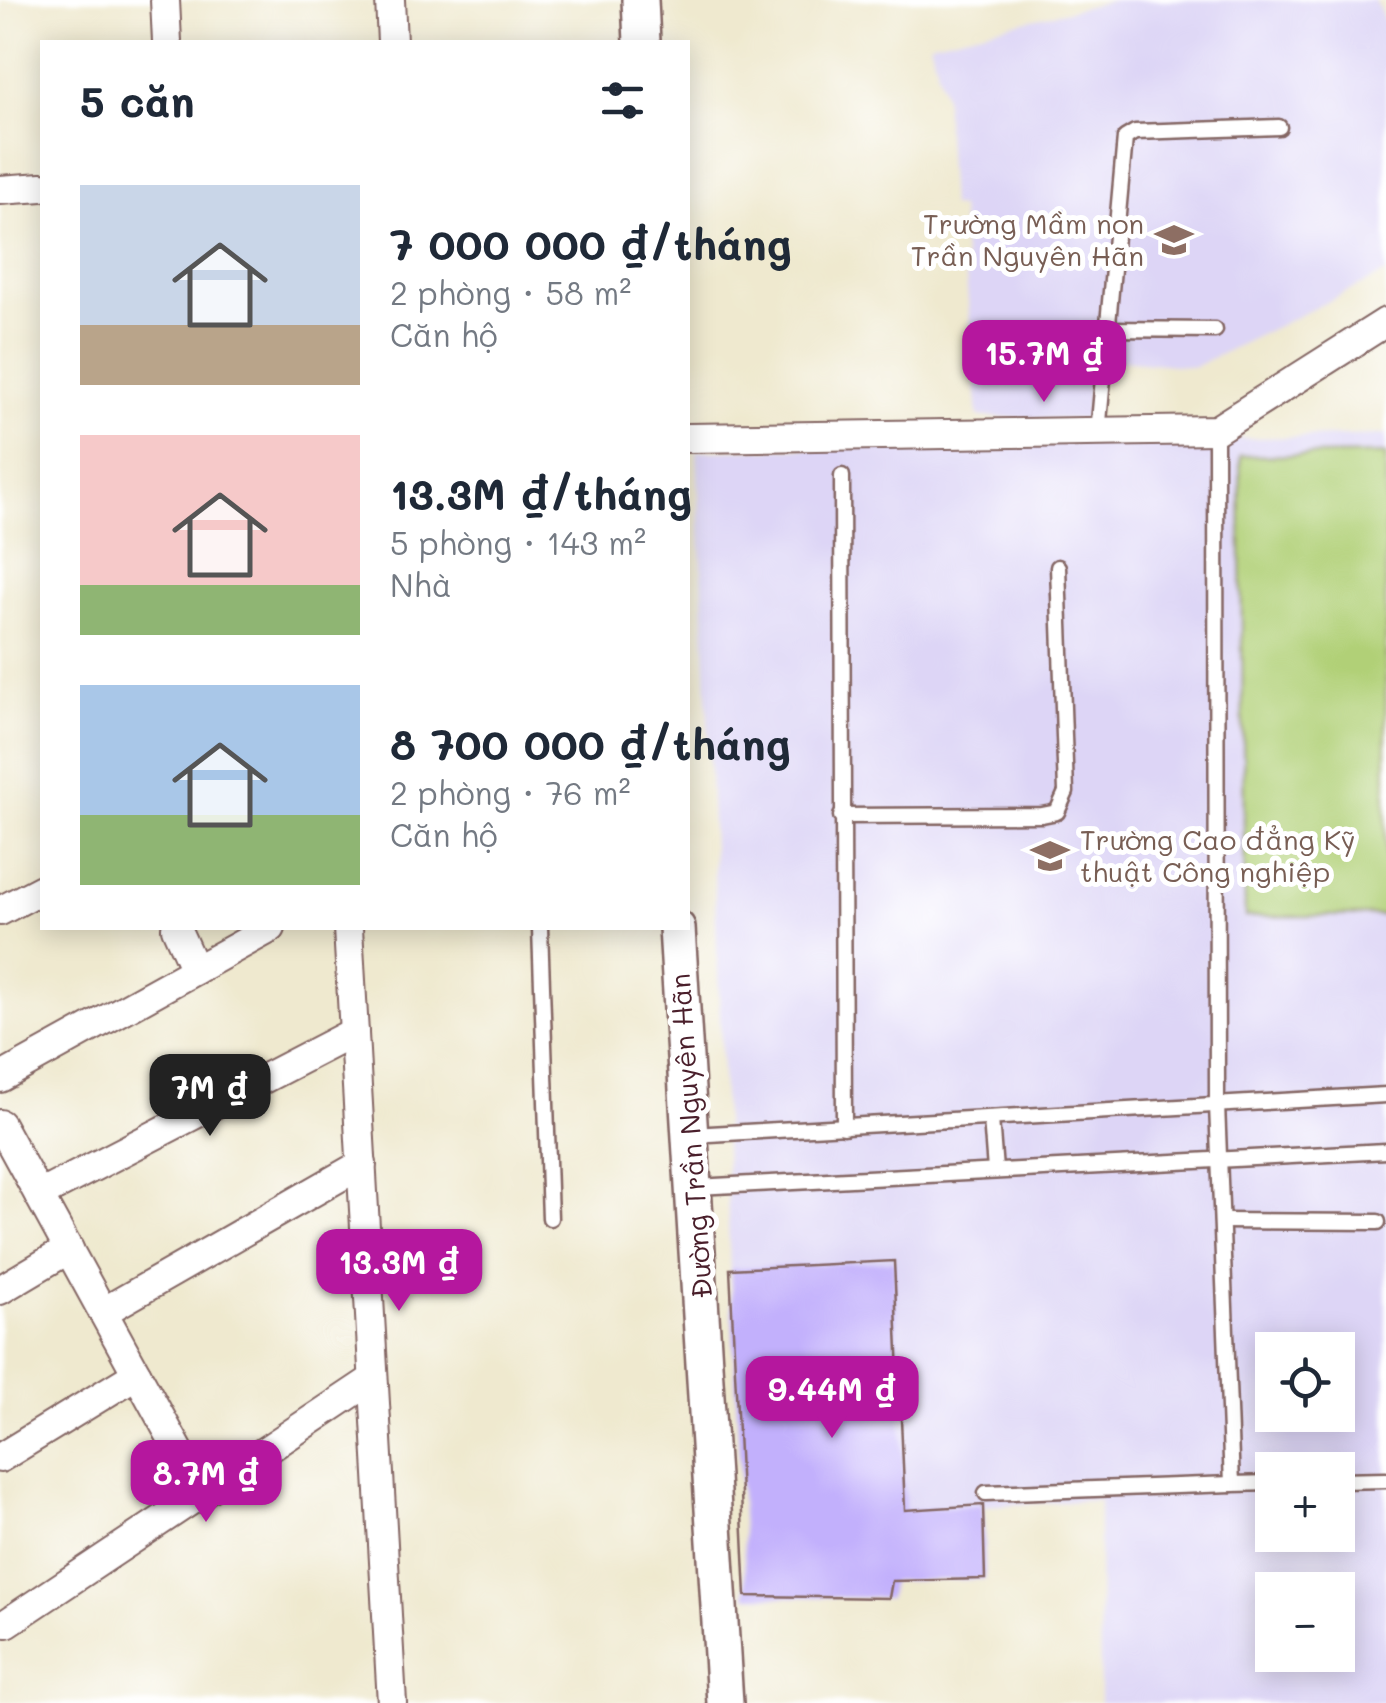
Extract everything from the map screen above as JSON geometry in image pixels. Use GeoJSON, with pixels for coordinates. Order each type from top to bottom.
{"type":"FeatureCollection","features":[{"type":"Feature","properties":{"kind":"street"},"geometry":{"type":"LineString","coordinates":[[165,0],[167,40]]}},
{"type":"Feature","properties":{"kind":"street"},"geometry":{"type":"LineString","coordinates":[[390,0],[392,40]]}},
{"type":"Feature","properties":{"kind":"street"},"geometry":{"type":"LineString","coordinates":[[640,0],[642,40]]}},
{"type":"Feature","properties":{"kind":"street"},"geometry":{"type":"LineString","coordinates":[[0,190],[40,187]]}},
{"type":"Feature","properties":{"kind":"street"},"geometry":{"type":"LineString","coordinates":[[690,438],[1216,430],[1386,322]]}},
{"type":"Feature","properties":{"kind":"street"},"geometry":{"type":"LineString","coordinates":[[0,911],[40,889]]}},
{"type":"Feature","properties":{"kind":"street"},"geometry":{"type":"LineString","coordinates":[[177,930],[194,970]]}},
{"type":"Feature","properties":{"kind":"street"},"geometry":{"type":"LineString","coordinates":[[0,1078],[266,930]]}},
{"type":"Feature","properties":{"kind":"street"},"geometry":{"type":"LineString","coordinates":[[348,930],[392,1703]]}},
{"type":"Feature","properties":{"kind":"street","name":"Đường Trần Nguyên Hãn"},"geometry":{"type":"LineString","coordinates":[[677,930],[725,1703]]}},
{"type":"Feature","properties":{"kind":"street"},"geometry":{"type":"LineString","coordinates":[[39,1195],[354,1032]]}},
{"type":"Feature","properties":{"kind":"street"},"geometry":{"type":"LineString","coordinates":[[0,1124],[202,1494]]}},
{"type":"Feature","properties":{"kind":"street"},"geometry":{"type":"LineString","coordinates":[[103,1312],[362,1164]]}},
{"type":"Feature","properties":{"kind":"street"},"geometry":{"type":"LineString","coordinates":[[0,1290],[69,1249]]}},
{"type":"Feature","properties":{"kind":"street"},"geometry":{"type":"LineString","coordinates":[[0,1458],[137,1374]]}},
{"type":"Feature","properties":{"kind":"street"},"geometry":{"type":"LineString","coordinates":[[7,1624],[373,1379]]}},
{"type":"Feature","properties":{"kind":"lane"},"geometry":{"type":"LineString","coordinates":[[1098,434],[1124,138],[1135,132],[1279,127]]}},
{"type":"Feature","properties":{"kind":"lane"},"geometry":{"type":"LineString","coordinates":[[1107,329],[1215,330]]}},
{"type":"Feature","properties":{"kind":"lane"},"geometry":{"type":"LineString","coordinates":[[1216,430],[1217,1105],[1232,1484]]}},
{"type":"Feature","properties":{"kind":"lane"},"geometry":{"type":"LineString","coordinates":[[842,476],[844,1127]]}},
{"type":"Feature","properties":{"kind":"lane"},"geometry":{"type":"LineString","coordinates":[[841,816],[1057,812],[1066,792],[1058,567]]}},
{"type":"Feature","properties":{"kind":"lane"},"geometry":{"type":"LineString","coordinates":[[540,930],[550,1218]]}},
{"type":"Feature","properties":{"kind":"lane"},"geometry":{"type":"LineString","coordinates":[[691,1136],[1386,1095]]}},
{"type":"Feature","properties":{"kind":"lane"},"geometry":{"type":"LineString","coordinates":[[990,1119],[995,1170]]}},
{"type":"Feature","properties":{"kind":"lane"},"geometry":{"type":"LineString","coordinates":[[695,1187],[1386,1151]]}},
{"type":"Feature","properties":{"kind":"lane"},"geometry":{"type":"LineString","coordinates":[[1222,1221],[1378,1222]]}},
{"type":"Feature","properties":{"kind":"lane"},"geometry":{"type":"LineString","coordinates":[[1355,1481],[1386,1480]]}},
{"type":"Feature","properties":{"kind":"lane"},"geometry":{"type":"LineString","coordinates":[[986,1493],[1255,1483]]}},
{"type":"Feature","properties":{"kind":"shaded area","name":"Trường Mầm non Trần Nguyên Hãn"},"geometry":{"type":"Polygon","coordinates":[[[1114,0],[1375,0],[1386,24],[1386,273],[1194,367],[1089,357],[1086,420],[978,417],[960,208],[950,206],[944,94],[930,43],[1114,0]]]}},
{"type":"Feature","properties":{"kind":"shaded area","name":"Trường Cao đẳng Kỹ thuật Công nghiệp"},"geometry":{"type":"Polygon","coordinates":[[[1386,435],[1386,1703],[1100,1703],[1099,1500],[905,1510],[730,1269],[697,451],[1386,435]]]}},
{"type":"Feature","properties":{"kind":"green space"},"geometry":{"type":"Polygon","coordinates":[[[1386,454],[1386,915],[1245,917],[1240,456],[1386,454]]]}},
{"type":"Feature","properties":{"kind":"building"},"geometry":{"type":"Polygon","coordinates":[[[894,1261],[905,1510],[983,1505],[985,1579],[892,1581],[889,1598],[746,1596],[730,1269],[894,1261]]]}},
{"type":"Feature","properties":{"kind":"place","name":"Trường Mầm non Trần Nguyên Hãn"},"geometry":{"type":"Point","coordinates":[1174,240]}},
{"type":"Feature","properties":{"kind":"place","name":"Trường Cao đẳng Kỹ thuật Công nghiệp"},"geometry":{"type":"Point","coordinates":[1050,856]}}]}
